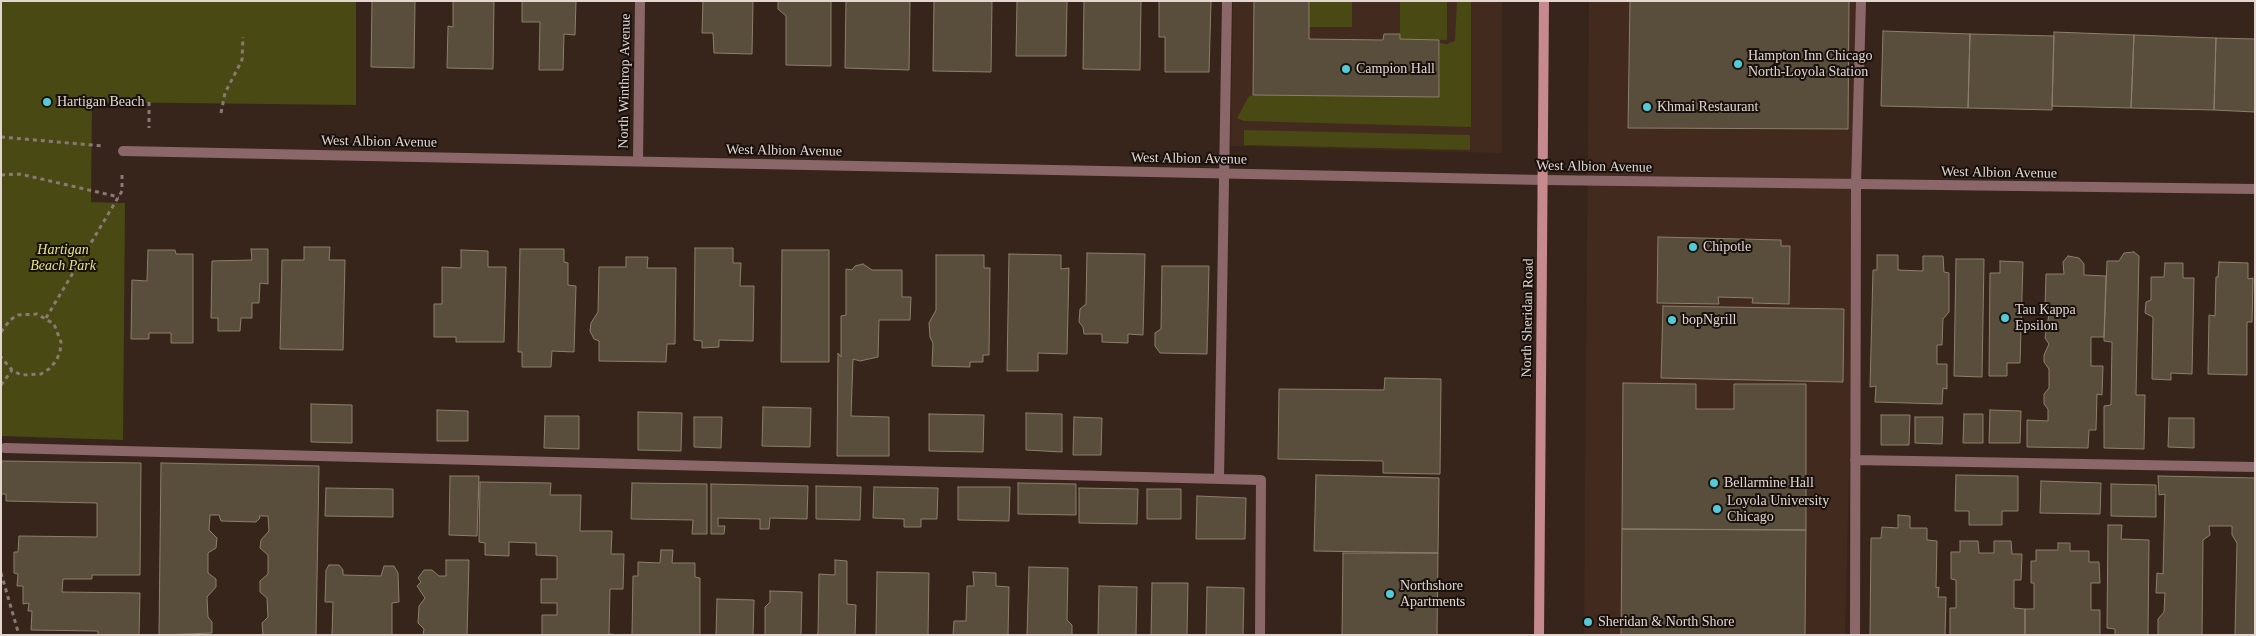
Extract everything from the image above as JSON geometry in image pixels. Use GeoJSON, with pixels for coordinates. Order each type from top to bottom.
{"type":"FeatureCollection","features":[{"type":"Feature","properties":{"kind":"main road","name":"North Sheridan Road"},"geometry":{"type":"LineString","coordinates":[[1539,635],[1544,1]]}},
{"type":"Feature","properties":{"kind":"street","name":"North Winthrop Avenue"},"geometry":{"type":"LineString","coordinates":[[638,161],[640,1]]}},
{"type":"Feature","properties":{"kind":"street"},"geometry":{"type":"LineString","coordinates":[[1219,478],[1227,1]]}},
{"type":"Feature","properties":{"kind":"street"},"geometry":{"type":"LineString","coordinates":[[1855,635],[1856,185],[1861,1]]}},
{"type":"Feature","properties":{"kind":"street","name":"West Albion Avenue"},"geometry":{"type":"LineString","coordinates":[[123,151],[1543,180],[2255,189]]}},
{"type":"Feature","properties":{"kind":"street"},"geometry":{"type":"LineString","coordinates":[[5,448],[1261,480],[1260,635]]}},
{"type":"Feature","properties":{"kind":"street"},"geometry":{"type":"LineString","coordinates":[[1855,460],[2255,467]]}},
{"type":"Feature","properties":{"kind":"path"},"geometry":{"type":"LineString","coordinates":[[221,113],[225,93],[242,60],[243,37]]}},
{"type":"Feature","properties":{"kind":"path"},"geometry":{"type":"LineString","coordinates":[[1,138],[99,145],[123,151],[122,191],[46,318]]}},
{"type":"Feature","properties":{"kind":"path"},"geometry":{"type":"LineString","coordinates":[[1,175],[20,174],[118,197]]}},
{"type":"Feature","properties":{"kind":"path"},"geometry":{"type":"LineString","coordinates":[[1,332],[10,320],[18,315],[37,314],[54,324],[61,342],[60,352],[56,361],[50,369],[41,374],[21,374],[12,370],[1,357]]}},
{"type":"Feature","properties":{"kind":"path"},"geometry":{"type":"LineString","coordinates":[[1,385],[12,370]]}},
{"type":"Feature","properties":{"kind":"path"},"geometry":{"type":"LineString","coordinates":[[1,573],[19,635]]}},
{"type":"Feature","properties":{"kind":"shaded area"},"geometry":{"type":"Polygon","coordinates":[[[1233,1],[1502,1],[1502,153],[1231,146],[1233,1]]]}},
{"type":"Feature","properties":{"kind":"shaded area"},"geometry":{"type":"Polygon","coordinates":[[[1589,1],[1861,1],[1845,635],[1584,635],[1589,1]]]}},
{"type":"Feature","properties":{"kind":"green space","name":"Hartigan Beach Park"},"geometry":{"type":"Polygon","coordinates":[[[1,1],[356,1],[356,105],[92,102],[91,202],[125,203],[123,440],[1,436],[1,1]]]}},
{"type":"Feature","properties":{"kind":"green space"},"geometry":{"type":"Polygon","coordinates":[[[1309,1],[1352,1],[1352,27],[1309,27],[1309,1]]]}},
{"type":"Feature","properties":{"kind":"green space"},"geometry":{"type":"Polygon","coordinates":[[[1400,1],[1447,1],[1447,40],[1400,39],[1400,1]]]}},
{"type":"Feature","properties":{"kind":"green space"},"geometry":{"type":"Polygon","coordinates":[[[1457,1],[1471,1],[1471,127],[1244,121],[1237,118],[1249,96],[1253,95],[1439,97],[1440,43],[1447,44],[1455,41],[1457,1]]]}},
{"type":"Feature","properties":{"kind":"green space"},"geometry":{"type":"Polygon","coordinates":[[[1244,130],[1470,135],[1470,150],[1244,145],[1244,130]]]}},
{"type":"Feature","properties":{"kind":"building"},"geometry":{"type":"Polygon","coordinates":[[[372,1],[415,1],[414,68],[371,67],[372,1]]]}},
{"type":"Feature","properties":{"kind":"building"},"geometry":{"type":"Polygon","coordinates":[[[453,1],[494,1],[493,69],[447,68],[448,26],[453,27],[453,1]]]}},
{"type":"Feature","properties":{"kind":"building"},"geometry":{"type":"Polygon","coordinates":[[[522,1],[576,1],[575,35],[564,34],[563,70],[539,70],[540,22],[522,22],[522,1]]]}},
{"type":"Feature","properties":{"kind":"building"},"geometry":{"type":"Polygon","coordinates":[[[703,1],[753,1],[752,54],[714,53],[713,33],[702,33],[703,1]]]}},
{"type":"Feature","properties":{"kind":"building"},"geometry":{"type":"Polygon","coordinates":[[[778,1],[831,1],[831,66],[786,65],[786,16],[778,9],[778,1]]]}},
{"type":"Feature","properties":{"kind":"building"},"geometry":{"type":"Polygon","coordinates":[[[846,1],[910,1],[909,70],[845,68],[846,1]]]}},
{"type":"Feature","properties":{"kind":"building"},"geometry":{"type":"Polygon","coordinates":[[[934,1],[992,1],[991,72],[933,71],[934,1]]]}},
{"type":"Feature","properties":{"kind":"building"},"geometry":{"type":"Polygon","coordinates":[[[1017,1],[1067,1],[1066,56],[1016,56],[1017,1]]]}},
{"type":"Feature","properties":{"kind":"building"},"geometry":{"type":"Polygon","coordinates":[[[1084,1],[1141,1],[1140,70],[1083,69],[1084,1]]]}},
{"type":"Feature","properties":{"kind":"building"},"geometry":{"type":"Polygon","coordinates":[[[1159,1],[1211,1],[1209,72],[1165,72],[1165,37],[1159,37],[1159,1]]]}},
{"type":"Feature","properties":{"kind":"building","name":"Campion Hall"},"geometry":{"type":"Polygon","coordinates":[[[1254,1],[1309,1],[1309,39],[1383,40],[1384,34],[1400,34],[1400,39],[1439,40],[1439,97],[1253,95],[1254,1]]]}},
{"type":"Feature","properties":{"kind":"building","name":"Hampton Inn Chicago North-Loyola Station"},"geometry":{"type":"Polygon","coordinates":[[[1630,1],[1849,1],[1848,129],[1628,128],[1630,1]]]}},
{"type":"Feature","properties":{"kind":"building"},"geometry":{"type":"Polygon","coordinates":[[[1883,31],[1970,34],[1968,108],[1881,106],[1883,31]]]}},
{"type":"Feature","properties":{"kind":"building"},"geometry":{"type":"Polygon","coordinates":[[[2054,32],[2134,35],[2131,108],[2052,106],[2054,32]]]}},
{"type":"Feature","properties":{"kind":"building"},"geometry":{"type":"Polygon","coordinates":[[[1970,34],[2054,36],[2052,110],[1968,108],[1970,34]]]}},
{"type":"Feature","properties":{"kind":"building"},"geometry":{"type":"Polygon","coordinates":[[[2134,35],[2216,38],[2214,110],[2131,108],[2134,35]]]}},
{"type":"Feature","properties":{"kind":"building"},"geometry":{"type":"Polygon","coordinates":[[[2216,38],[2255,39],[2255,112],[2214,110],[2216,38]]]}},
{"type":"Feature","properties":{"kind":"building"},"geometry":{"type":"Polygon","coordinates":[[[1658,237],[1781,240],[1781,246],[1790,246],[1789,304],[1752,303],[1753,298],[1718,297],[1719,304],[1657,303],[1658,237]]]}},
{"type":"Feature","properties":{"kind":"building"},"geometry":{"type":"Polygon","coordinates":[[[304,247],[330,247],[329,260],[345,260],[343,350],[280,349],[282,260],[304,260],[304,247]]]}},
{"type":"Feature","properties":{"kind":"building"},"geometry":{"type":"Polygon","coordinates":[[[695,248],[733,248],[733,263],[741,263],[740,286],[754,286],[753,341],[719,340],[719,347],[702,348],[702,341],[694,340],[695,248]]]}},
{"type":"Feature","properties":{"kind":"building"},"geometry":{"type":"Polygon","coordinates":[[[251,249],[268,249],[268,284],[260,283],[259,303],[252,303],[252,318],[241,318],[240,331],[218,331],[218,318],[211,318],[212,261],[252,260],[251,249]]]}},
{"type":"Feature","properties":{"kind":"building"},"geometry":{"type":"Polygon","coordinates":[[[520,249],[564,249],[564,262],[568,263],[568,285],[576,286],[574,352],[552,351],[551,367],[522,367],[522,352],[518,352],[520,249]]]}},
{"type":"Feature","properties":{"kind":"building"},"geometry":{"type":"Polygon","coordinates":[[[148,250],[175,250],[176,254],[193,254],[193,343],[171,343],[171,333],[149,333],[149,339],[131,339],[132,280],[147,281],[148,250]]]}},
{"type":"Feature","properties":{"kind":"building"},"geometry":{"type":"Polygon","coordinates":[[[461,250],[488,251],[488,267],[506,267],[504,342],[456,342],[456,337],[434,337],[434,304],[442,304],[442,267],[461,268],[461,250]]]}},
{"type":"Feature","properties":{"kind":"building"},"geometry":{"type":"Polygon","coordinates":[[[782,250],[829,250],[829,362],[781,362],[782,250]]]}},
{"type":"Feature","properties":{"kind":"building"},"geometry":{"type":"Polygon","coordinates":[[[2134,252],[2139,256],[2136,395],[2145,395],[2144,449],[2104,448],[2104,406],[2111,405],[2112,342],[2104,341],[2107,261],[2119,261],[2124,253],[2134,252]]]}},
{"type":"Feature","properties":{"kind":"building"},"geometry":{"type":"Polygon","coordinates":[[[1087,253],[1145,254],[1143,335],[1128,334],[1128,343],[1102,342],[1102,334],[1084,334],[1083,327],[1079,322],[1080,309],[1086,304],[1087,253]]]}},
{"type":"Feature","properties":{"kind":"building"},"geometry":{"type":"Polygon","coordinates":[[[1009,254],[1061,255],[1061,269],[1069,268],[1067,354],[1038,353],[1038,371],[1007,371],[1009,254]]]}},
{"type":"Feature","properties":{"kind":"building"},"geometry":{"type":"Polygon","coordinates":[[[936,255],[984,255],[984,268],[990,268],[989,355],[983,355],[983,362],[970,362],[970,367],[932,366],[933,343],[930,337],[929,323],[936,310],[936,255]]]}},
{"type":"Feature","properties":{"kind":"building"},"geometry":{"type":"Polygon","coordinates":[[[1877,255],[1898,255],[1898,270],[1923,271],[1923,256],[1943,256],[1944,272],[1949,273],[1949,312],[1943,319],[1942,345],[1937,345],[1937,364],[1947,364],[1947,389],[1943,388],[1942,404],[1875,402],[1876,386],[1870,387],[1873,270],[1877,270],[1877,255]]]}},
{"type":"Feature","properties":{"kind":"building"},"geometry":{"type":"Polygon","coordinates":[[[2068,256],[2079,258],[2084,264],[2084,275],[2106,276],[2104,337],[2091,337],[2091,366],[2103,366],[2102,395],[2097,394],[2096,430],[2089,430],[2088,448],[2027,447],[2027,420],[2048,421],[2048,409],[2044,404],[2044,394],[2049,388],[2049,369],[2044,362],[2044,355],[2049,344],[2045,338],[2050,308],[2045,307],[2046,274],[2064,274],[2063,262],[2068,256]]]}},
{"type":"Feature","properties":{"kind":"building"},"geometry":{"type":"Polygon","coordinates":[[[626,257],[648,257],[647,268],[676,268],[675,344],[667,344],[666,362],[599,361],[599,341],[594,339],[590,331],[591,323],[598,312],[599,267],[626,267],[626,257]]]}},
{"type":"Feature","properties":{"kind":"building"},"geometry":{"type":"Polygon","coordinates":[[[1956,259],[1984,259],[1982,377],[1954,376],[1956,259]]]}},
{"type":"Feature","properties":{"kind":"building","name":"Tau Kappa Epsilon"},"geometry":{"type":"Polygon","coordinates":[[[2000,261],[2023,262],[2020,363],[2007,363],[2007,376],[1989,376],[1990,273],[2000,273],[2000,261]]]}},
{"type":"Feature","properties":{"kind":"building"},"geometry":{"type":"Polygon","coordinates":[[[2219,262],[2248,263],[2248,279],[2253,278],[2252,322],[2247,322],[2247,375],[2208,374],[2209,315],[2215,316],[2216,277],[2218,277],[2219,262]]]}},
{"type":"Feature","properties":{"kind":"building"},"geometry":{"type":"Polygon","coordinates":[[[2165,263],[2183,263],[2183,278],[2194,278],[2192,374],[2171,373],[2171,380],[2152,379],[2153,317],[2145,313],[2146,302],[2151,300],[2151,277],[2164,277],[2165,263]]]}},
{"type":"Feature","properties":{"kind":"building"},"geometry":{"type":"Polygon","coordinates":[[[863,264],[872,270],[902,270],[902,297],[911,297],[910,320],[879,320],[878,357],[860,361],[853,359],[851,416],[889,417],[889,456],[837,456],[838,353],[841,357],[841,316],[846,315],[846,269],[852,270],[855,266],[863,264]]]}},
{"type":"Feature","properties":{"kind":"building"},"geometry":{"type":"Polygon","coordinates":[[[1162,266],[1209,266],[1207,354],[1160,353],[1155,346],[1155,333],[1161,329],[1162,266]]]}},
{"type":"Feature","properties":{"kind":"building"},"geometry":{"type":"Polygon","coordinates":[[[1663,306],[1844,309],[1843,382],[1661,378],[1663,306]]]}},
{"type":"Feature","properties":{"kind":"building"},"geometry":{"type":"Polygon","coordinates":[[[1385,378],[1441,379],[1440,474],[1383,473],[1383,461],[1278,459],[1279,389],[1384,390],[1385,378]]]}},
{"type":"Feature","properties":{"kind":"building","name":"Bellarmine Hall"},"geometry":{"type":"Polygon","coordinates":[[[1623,383],[1696,384],[1696,409],[1734,409],[1734,384],[1806,384],[1806,530],[1622,529],[1623,383]]]}},
{"type":"Feature","properties":{"kind":"building"},"geometry":{"type":"Polygon","coordinates":[[[311,404],[352,405],[352,443],[311,442],[311,404]]]}},
{"type":"Feature","properties":{"kind":"building"},"geometry":{"type":"Polygon","coordinates":[[[763,407],[811,408],[810,447],[762,446],[763,407]]]}},
{"type":"Feature","properties":{"kind":"building"},"geometry":{"type":"Polygon","coordinates":[[[437,410],[468,411],[468,441],[437,441],[437,410]]]}},
{"type":"Feature","properties":{"kind":"building"},"geometry":{"type":"Polygon","coordinates":[[[1990,410],[2021,411],[2020,443],[1989,443],[1990,410]]]}},
{"type":"Feature","properties":{"kind":"building"},"geometry":{"type":"Polygon","coordinates":[[[638,412],[682,413],[681,451],[638,450],[638,412]]]}},
{"type":"Feature","properties":{"kind":"building"},"geometry":{"type":"Polygon","coordinates":[[[1026,413],[1062,414],[1062,452],[1026,450],[1026,413]]]}},
{"type":"Feature","properties":{"kind":"building"},"geometry":{"type":"Polygon","coordinates":[[[929,414],[984,415],[983,452],[929,451],[929,414]]]}},
{"type":"Feature","properties":{"kind":"building"},"geometry":{"type":"Polygon","coordinates":[[[1964,414],[1983,414],[1983,443],[1963,443],[1964,414]]]}},
{"type":"Feature","properties":{"kind":"building"},"geometry":{"type":"Polygon","coordinates":[[[1881,415],[1910,415],[1909,445],[1881,445],[1881,415]]]}},
{"type":"Feature","properties":{"kind":"building"},"geometry":{"type":"Polygon","coordinates":[[[545,416],[579,416],[579,449],[544,448],[545,416]]]}},
{"type":"Feature","properties":{"kind":"building"},"geometry":{"type":"Polygon","coordinates":[[[694,417],[722,417],[721,448],[694,447],[694,417]]]}},
{"type":"Feature","properties":{"kind":"building"},"geometry":{"type":"Polygon","coordinates":[[[1074,417],[1102,418],[1101,455],[1073,455],[1074,417]]]}},
{"type":"Feature","properties":{"kind":"building"},"geometry":{"type":"Polygon","coordinates":[[[1915,417],[1943,417],[1942,444],[1915,443],[1915,417]]]}},
{"type":"Feature","properties":{"kind":"building"},"geometry":{"type":"Polygon","coordinates":[[[2169,418],[2194,418],[2194,448],[2168,447],[2169,418]]]}},
{"type":"Feature","properties":{"kind":"building"},"geometry":{"type":"Polygon","coordinates":[[[1,461],[141,463],[140,575],[92,575],[92,579],[63,579],[62,592],[140,593],[139,635],[98,635],[98,631],[31,630],[32,611],[28,611],[29,603],[23,604],[23,586],[17,586],[18,574],[14,573],[14,552],[18,552],[19,536],[97,537],[97,503],[6,501],[6,494],[1,494],[1,461]]]}},
{"type":"Feature","properties":{"kind":"building"},"geometry":{"type":"Polygon","coordinates":[[[161,463],[319,466],[316,635],[263,635],[262,623],[268,617],[267,598],[260,592],[260,581],[268,574],[268,555],[260,548],[261,540],[269,531],[268,516],[259,516],[260,518],[256,522],[221,521],[219,515],[210,515],[209,530],[217,538],[216,548],[208,553],[208,573],[216,579],[216,587],[207,597],[208,617],[212,622],[212,633],[159,635],[161,463]]]}},
{"type":"Feature","properties":{"kind":"building"},"geometry":{"type":"Polygon","coordinates":[[[1316,475],[1439,478],[1438,553],[1314,551],[1316,475]]]}},
{"type":"Feature","properties":{"kind":"building"},"geometry":{"type":"Polygon","coordinates":[[[1956,475],[2018,476],[2018,511],[2002,511],[2002,525],[1969,525],[1969,511],[1955,511],[1956,475]]]}},
{"type":"Feature","properties":{"kind":"building"},"geometry":{"type":"Polygon","coordinates":[[[450,476],[479,476],[477,536],[449,535],[450,476]]]}},
{"type":"Feature","properties":{"kind":"building"},"geometry":{"type":"Polygon","coordinates":[[[2158,476],[2255,478],[2255,635],[2235,635],[2237,543],[2232,535],[2232,526],[2209,526],[2210,535],[2203,540],[2202,635],[2158,635],[2158,619],[2164,612],[2165,593],[2156,593],[2157,573],[2163,574],[2165,494],[2159,495],[2158,476]]]}},
{"type":"Feature","properties":{"kind":"building"},"geometry":{"type":"Polygon","coordinates":[[[2041,481],[2101,483],[2100,514],[2040,513],[2041,481]]]}},
{"type":"Feature","properties":{"kind":"building"},"geometry":{"type":"Polygon","coordinates":[[[480,482],[551,483],[550,495],[581,495],[580,531],[612,531],[611,554],[624,554],[623,589],[610,589],[609,634],[621,635],[542,635],[542,615],[557,615],[557,603],[541,603],[541,579],[557,579],[557,556],[536,555],[536,543],[509,542],[509,556],[485,555],[485,543],[479,542],[480,482]]]}},
{"type":"Feature","properties":{"kind":"building"},"geometry":{"type":"Polygon","coordinates":[[[632,483],[707,484],[707,534],[692,534],[693,520],[631,519],[632,483]]]}},
{"type":"Feature","properties":{"kind":"building"},"geometry":{"type":"Polygon","coordinates":[[[1018,483],[1076,484],[1076,515],[1018,514],[1018,483]]]}},
{"type":"Feature","properties":{"kind":"building"},"geometry":{"type":"Polygon","coordinates":[[[711,484],[808,486],[807,519],[770,518],[769,529],[760,529],[760,519],[718,518],[718,526],[725,526],[724,534],[711,534],[711,484]]]}},
{"type":"Feature","properties":{"kind":"building"},"geometry":{"type":"Polygon","coordinates":[[[2111,484],[2156,485],[2156,517],[2111,516],[2111,484]]]}},
{"type":"Feature","properties":{"kind":"building"},"geometry":{"type":"Polygon","coordinates":[[[816,486],[861,487],[860,520],[816,519],[816,486]]]}},
{"type":"Feature","properties":{"kind":"building"},"geometry":{"type":"Polygon","coordinates":[[[874,487],[938,488],[937,519],[921,519],[921,527],[904,527],[904,519],[873,518],[874,487]]]}},
{"type":"Feature","properties":{"kind":"building"},"geometry":{"type":"Polygon","coordinates":[[[958,487],[1010,487],[1009,521],[958,520],[958,487]]]}},
{"type":"Feature","properties":{"kind":"building"},"geometry":{"type":"Polygon","coordinates":[[[326,488],[393,489],[393,517],[325,516],[326,488]]]}},
{"type":"Feature","properties":{"kind":"building"},"geometry":{"type":"Polygon","coordinates":[[[1079,488],[1138,489],[1137,524],[1079,523],[1079,488]]]}},
{"type":"Feature","properties":{"kind":"building"},"geometry":{"type":"Polygon","coordinates":[[[1147,489],[1181,489],[1181,519],[1147,519],[1147,489]]]}},
{"type":"Feature","properties":{"kind":"building"},"geometry":{"type":"Polygon","coordinates":[[[1197,496],[1246,498],[1245,539],[1196,539],[1197,496]]]}},
{"type":"Feature","properties":{"kind":"building"},"geometry":{"type":"Polygon","coordinates":[[[1898,515],[1910,516],[1910,528],[1927,528],[1927,540],[1937,541],[1936,588],[1939,587],[1938,597],[1946,597],[1945,635],[1870,635],[1871,538],[1881,538],[1882,527],[1898,528],[1898,515]]]}},
{"type":"Feature","properties":{"kind":"building"},"geometry":{"type":"Polygon","coordinates":[[[2108,525],[2122,525],[2121,539],[2149,540],[2148,635],[2115,635],[2115,629],[2107,628],[2108,525]]]}},
{"type":"Feature","properties":{"kind":"building","name":"Bellarmine Hall"},"geometry":{"type":"Polygon","coordinates":[[[1622,529],[1806,530],[1805,635],[1621,635],[1622,529]]]}},
{"type":"Feature","properties":{"kind":"building"},"geometry":{"type":"Polygon","coordinates":[[[1960,541],[1978,541],[1979,553],[1994,553],[1994,541],[2011,541],[2012,554],[2022,554],[2021,580],[2014,580],[2014,608],[2025,609],[2025,635],[1950,635],[1950,608],[1956,608],[1956,580],[1951,579],[1951,552],[1960,552],[1960,541]]]}},
{"type":"Feature","properties":{"kind":"building"},"geometry":{"type":"Polygon","coordinates":[[[2058,543],[2070,543],[2070,551],[2089,551],[2089,562],[2099,562],[2100,583],[2091,583],[2091,610],[2100,610],[2100,635],[2025,635],[2025,609],[2034,609],[2034,583],[2031,583],[2031,561],[2036,561],[2036,550],[2058,550],[2058,543]]]}},
{"type":"Feature","properties":{"kind":"building"},"geometry":{"type":"Polygon","coordinates":[[[661,550],[673,550],[672,563],[695,563],[695,577],[700,578],[700,635],[632,635],[633,576],[638,576],[638,562],[660,563],[661,550]]]}},
{"type":"Feature","properties":{"kind":"building","name":"Northshore Apartments"},"geometry":{"type":"Polygon","coordinates":[[[1343,553],[1438,553],[1437,635],[1342,635],[1343,553]]]}},
{"type":"Feature","properties":{"kind":"building"},"geometry":{"type":"Polygon","coordinates":[[[446,560],[469,560],[467,635],[423,635],[424,629],[418,623],[419,606],[425,598],[417,586],[421,582],[418,578],[424,570],[432,570],[439,576],[446,576],[446,560]]]}},
{"type":"Feature","properties":{"kind":"building"},"geometry":{"type":"Polygon","coordinates":[[[835,560],[847,561],[847,604],[856,605],[855,635],[816,635],[818,633],[819,574],[835,575],[835,560]]]}},
{"type":"Feature","properties":{"kind":"building"},"geometry":{"type":"Polygon","coordinates":[[[329,565],[339,565],[343,570],[343,575],[381,576],[384,566],[394,566],[398,573],[399,602],[392,603],[392,635],[332,635],[333,602],[325,602],[326,570],[329,565]]]}},
{"type":"Feature","properties":{"kind":"building"},"geometry":{"type":"Polygon","coordinates":[[[1029,567],[1068,568],[1067,620],[1072,625],[1072,635],[1027,635],[1029,567]]]}},
{"type":"Feature","properties":{"kind":"building"},"geometry":{"type":"Polygon","coordinates":[[[877,572],[929,573],[928,635],[876,635],[877,572]]]}},
{"type":"Feature","properties":{"kind":"building"},"geometry":{"type":"Polygon","coordinates":[[[973,572],[996,573],[996,586],[1009,587],[1008,635],[953,635],[954,621],[966,621],[967,586],[974,586],[973,572]]]}},
{"type":"Feature","properties":{"kind":"building"},"geometry":{"type":"Polygon","coordinates":[[[1152,583],[1188,583],[1187,635],[1151,635],[1152,583]]]}},
{"type":"Feature","properties":{"kind":"building"},"geometry":{"type":"Polygon","coordinates":[[[1099,586],[1137,587],[1136,635],[1098,635],[1099,586]]]}},
{"type":"Feature","properties":{"kind":"building"},"geometry":{"type":"Polygon","coordinates":[[[1207,587],[1244,588],[1243,635],[1206,635],[1207,587]]]}},
{"type":"Feature","properties":{"kind":"building"},"geometry":{"type":"Polygon","coordinates":[[[770,591],[802,592],[801,635],[765,635],[765,607],[770,602],[770,591]]]}},
{"type":"Feature","properties":{"kind":"building"},"geometry":{"type":"Polygon","coordinates":[[[717,599],[754,600],[753,635],[716,635],[717,599]]]}},
{"type":"Feature","properties":{"kind":"place","name":"Hampton Inn Chicago North-Loyola Station"},"geometry":{"type":"Point","coordinates":[1738,64]}},
{"type":"Feature","properties":{"kind":"place","name":"Campion Hall"},"geometry":{"type":"Point","coordinates":[1346,69]}},
{"type":"Feature","properties":{"kind":"place","name":"Hartigan Beach"},"geometry":{"type":"Point","coordinates":[47,102]}},
{"type":"Feature","properties":{"kind":"place","name":"Khmai Restaurant"},"geometry":{"type":"Point","coordinates":[1647,107]}},
{"type":"Feature","properties":{"kind":"place","name":"Chipotle"},"geometry":{"type":"Point","coordinates":[1693,247]}},
{"type":"Feature","properties":{"kind":"place","name":"Tau Kappa Epsilon"},"geometry":{"type":"Point","coordinates":[2005,318]}},
{"type":"Feature","properties":{"kind":"place","name":"bopNgrill"},"geometry":{"type":"Point","coordinates":[1672,320]}},
{"type":"Feature","properties":{"kind":"place","name":"Bellarmine Hall"},"geometry":{"type":"Point","coordinates":[1714,483]}},
{"type":"Feature","properties":{"kind":"place","name":"Loyola University Chicago"},"geometry":{"type":"Point","coordinates":[1717,509]}},
{"type":"Feature","properties":{"kind":"place","name":"Northshore Apartments"},"geometry":{"type":"Point","coordinates":[1390,594]}},
{"type":"Feature","properties":{"kind":"place","name":"Sheridan & North Shore"},"geometry":{"type":"Point","coordinates":[1588,622]}}]}
